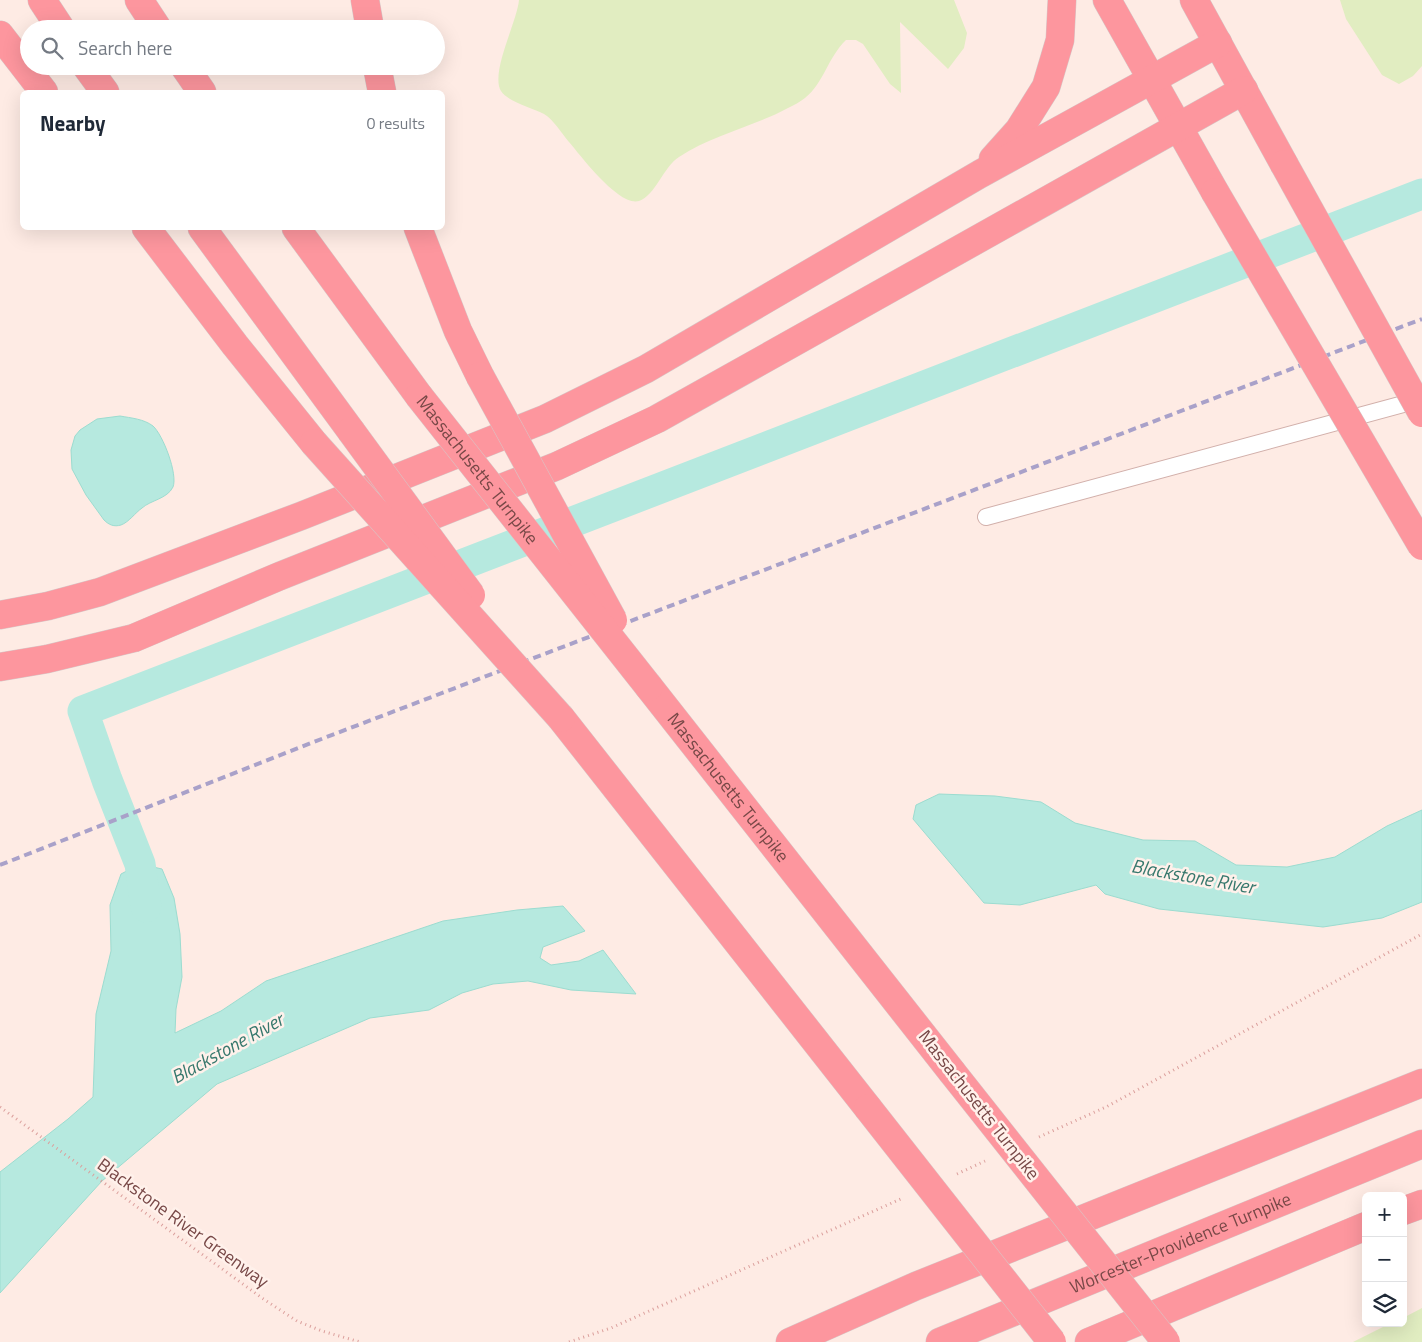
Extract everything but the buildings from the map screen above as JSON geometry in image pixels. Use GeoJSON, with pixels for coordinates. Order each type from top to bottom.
{"type":"FeatureCollection","features":[{"type":"Feature","properties":{"kind":"highway"},"geometry":{"type":"LineString","coordinates":[[42,0],[55,20]]}},
{"type":"Feature","properties":{"kind":"highway"},"geometry":{"type":"LineString","coordinates":[[139,0],[152,20]]}},
{"type":"Feature","properties":{"kind":"highway"},"geometry":{"type":"LineString","coordinates":[[366,0],[369,20]]}},
{"type":"Feature","properties":{"kind":"highway"},"geometry":{"type":"LineString","coordinates":[[980,174],[1019,130],[1046,87],[1060,40],[1062,0]]}},
{"type":"Feature","properties":{"kind":"highway"},"geometry":{"type":"LineString","coordinates":[[1107,0],[1215,192],[1422,546]]}},
{"type":"Feature","properties":{"kind":"highway"},"geometry":{"type":"LineString","coordinates":[[1194,0],[1422,413]]}},
{"type":"Feature","properties":{"kind":"highway"},"geometry":{"type":"LineString","coordinates":[[0,34],[20,60]]}},
{"type":"Feature","properties":{"kind":"highway"},"geometry":{"type":"LineString","coordinates":[[0,615],[48,606],[100,592],[301,516],[545,419],[646,369],[980,174],[1218,43]]}},
{"type":"Feature","properties":{"kind":"highway"},"geometry":{"type":"LineString","coordinates":[[31,75],[42,90]]}},
{"type":"Feature","properties":{"kind":"highway"},"geometry":{"type":"LineString","coordinates":[[93,75],[104,90]]}},
{"type":"Feature","properties":{"kind":"highway"},"geometry":{"type":"LineString","coordinates":[[190,75],[201,90]]}},
{"type":"Feature","properties":{"kind":"highway"},"geometry":{"type":"LineString","coordinates":[[379,75],[382,90]]}},
{"type":"Feature","properties":{"kind":"highway"},"geometry":{"type":"LineString","coordinates":[[0,667],[47,660],[134,638],[280,576],[557,466],[656,419],[1244,90]]}},
{"type":"Feature","properties":{"kind":"highway"},"geometry":{"type":"LineString","coordinates":[[148,230],[235,345],[314,444],[561,718]]}},
{"type":"Feature","properties":{"kind":"highway"},"geometry":{"type":"LineString","coordinates":[[203,230],[561,718],[1052,1342]]}},
{"type":"Feature","properties":{"kind":"highway","name":"Massachusetts Turnpike"},"geometry":{"type":"LineString","coordinates":[[297,230],[419,396],[1166,1342]]}},
{"type":"Feature","properties":{"kind":"highway"},"geometry":{"type":"LineString","coordinates":[[419,230],[458,331],[480,376],[649,688]]}},
{"type":"Feature","properties":{"kind":"highway"},"geometry":{"type":"LineString","coordinates":[[790,1342],[916,1286],[1422,1083]]}},
{"type":"Feature","properties":{"kind":"highway","name":"Worcester-Providence Turnpike"},"geometry":{"type":"LineString","coordinates":[[940,1342],[1422,1144]]}},
{"type":"Feature","properties":{"kind":"highway"},"geometry":{"type":"LineString","coordinates":[[1407,1210],[1422,1204]]}},
{"type":"Feature","properties":{"kind":"highway"},"geometry":{"type":"LineString","coordinates":[[1089,1342],[1362,1228]]}},
{"type":"Feature","properties":{"kind":"lane"},"geometry":{"type":"LineString","coordinates":[[986,517],[1422,398]]}},
{"type":"Feature","properties":{"kind":"path","name":"Blackstone River Greenway"},"geometry":{"type":"LineString","coordinates":[[0,1107],[262,1298],[297,1321],[322,1331],[360,1342]]}},
{"type":"Feature","properties":{"kind":"green space"},"geometry":{"type":"Polygon","coordinates":[[[519,0],[954,0],[967,33],[964,48],[948,69],[900,22],[901,93],[890,84],[863,44],[856,40],[846,40],[835,54],[817,85],[795,105],[692,149],[674,161],[645,198],[639,201],[631,201],[611,189],[601,179],[548,117],[515,102],[501,91],[499,72],[501,60],[519,0]]]}},
{"type":"Feature","properties":{"kind":"green space"},"geometry":{"type":"Polygon","coordinates":[[[1340,0],[1422,0],[1422,66],[1413,76],[1399,84],[1382,75],[1346,19],[1340,0]]]}},
{"type":"Feature","properties":{"kind":"green space"},"geometry":{"type":"Polygon","coordinates":[[[1422,1308],[1422,1342],[1353,1342],[1383,1327],[1407,1327],[1407,1316],[1422,1308]]]}},
{"type":"Feature","properties":{"kind":"water"},"geometry":{"type":"Polygon","coordinates":[[[120,416],[137,419],[153,426],[161,437],[169,455],[174,481],[173,487],[167,494],[146,505],[124,524],[116,526],[104,520],[86,495],[72,469],[71,450],[75,436],[80,430],[97,419],[120,416]]]}},
{"type":"Feature","properties":{"kind":"water","name":"Blackstone River"},"geometry":{"type":"Polygon","coordinates":[[[939,794],[995,796],[1041,802],[1075,823],[1143,840],[1195,841],[1236,865],[1287,867],[1335,857],[1387,826],[1422,810],[1422,902],[1382,918],[1323,927],[1159,909],[1105,894],[1096,885],[1020,905],[984,903],[913,819],[916,805],[939,794]]]}},
{"type":"Feature","properties":{"kind":"water","name":"Blackstone River"},"geometry":{"type":"Polygon","coordinates":[[[140,864],[162,869],[174,898],[180,934],[182,977],[176,1009],[175,1033],[221,1011],[266,981],[443,921],[517,910],[563,906],[585,931],[543,947],[540,958],[551,965],[579,961],[603,950],[636,994],[571,990],[528,981],[493,984],[462,993],[429,1010],[370,1018],[217,1084],[102,1181],[0,1293],[0,1172],[93,1097],[96,1014],[111,951],[110,905],[121,874],[140,864]]]}},
{"type":"Feature","properties":{"kind":"waterway"},"geometry":{"type":"LineString","coordinates":[[146,907],[140,864],[107,780],[83,711],[1422,194]]}},
{"type":"Feature","properties":{"kind":"railway"},"geometry":{"type":"LineString","coordinates":[[0,865],[311,743],[1422,319]]}}]}
